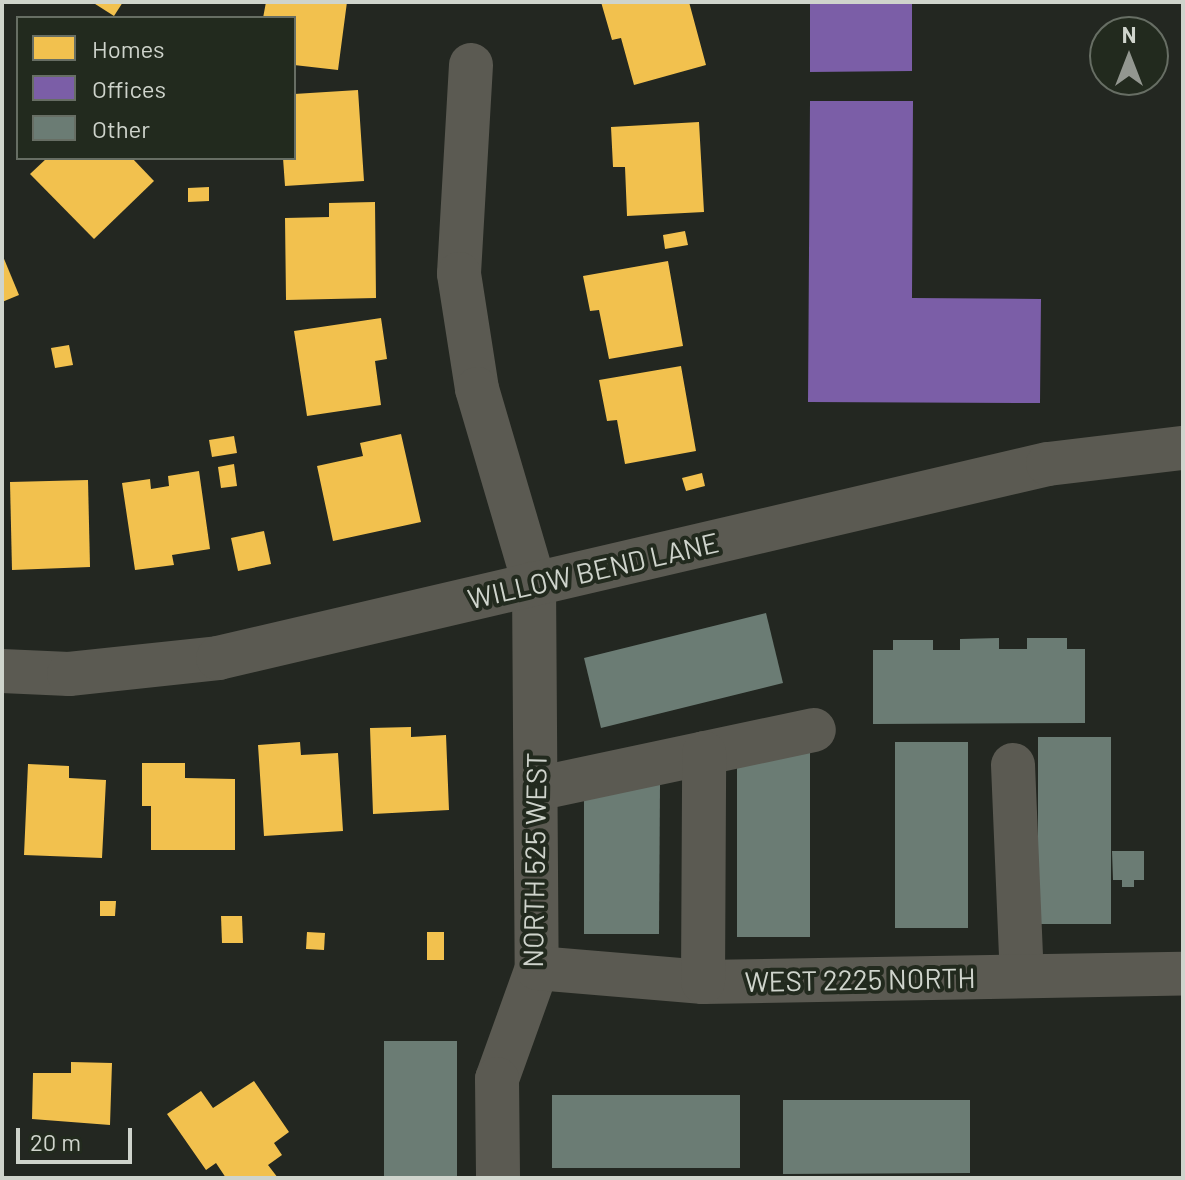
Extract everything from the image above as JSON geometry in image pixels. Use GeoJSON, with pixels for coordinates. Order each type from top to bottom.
{"type":"FeatureCollection","features":[{"type":"Feature","properties":{"kind":"street","name":"NORTH 525 WEST"},"geometry":{"type":"LineString","coordinates":[[471,65],[459,274],[477,389],[534,583],[537,968],[497,1079],[498,1178]]}},
{"type":"Feature","properties":{"kind":"street","name":"WILLOW BEND LANE"},"geometry":{"type":"LineString","coordinates":[[2,671],[69,674],[218,658],[1048,464],[1183,448]]}},
{"type":"Feature","properties":{"kind":"street"},"geometry":{"type":"LineString","coordinates":[[536,789],[814,730]]}},
{"type":"Feature","properties":{"kind":"street"},"geometry":{"type":"LineString","coordinates":[[703,982],[704,753]]}},
{"type":"Feature","properties":{"kind":"street"},"geometry":{"type":"LineString","coordinates":[[1013,765],[1022,976]]}},
{"type":"Feature","properties":{"kind":"street","name":"WEST 2225 NORTH"},"geometry":{"type":"LineString","coordinates":[[537,968],[703,982],[1183,974]]}},
{"type":"Feature","properties":{"kind":"building: Homes"},"geometry":{"type":"Polygon","coordinates":[[[92,2],[123,2],[114,16],[92,2]]]}},
{"type":"Feature","properties":{"kind":"building: Homes"},"geometry":{"type":"Polygon","coordinates":[[[266,2],[347,2],[338,70],[296,65],[296,16],[263,16],[266,2]]]}},
{"type":"Feature","properties":{"kind":"building: Homes"},"geometry":{"type":"Polygon","coordinates":[[[601,2],[689,2],[706,65],[634,85],[621,38],[612,40],[601,2]]]}},
{"type":"Feature","properties":{"kind":"building: Homes"},"geometry":{"type":"Polygon","coordinates":[[[358,90],[364,181],[285,186],[283,160],[296,160],[296,94],[358,90]]]}},
{"type":"Feature","properties":{"kind":"building: Homes"},"geometry":{"type":"Polygon","coordinates":[[[699,122],[704,212],[627,216],[625,167],[613,167],[611,127],[699,122]]]}},
{"type":"Feature","properties":{"kind":"building: Homes"},"geometry":{"type":"Polygon","coordinates":[[[45,160],[134,160],[154,181],[94,239],[30,174],[45,160]]]}},
{"type":"Feature","properties":{"kind":"building: Homes"},"geometry":{"type":"Polygon","coordinates":[[[209,187],[209,201],[188,202],[188,188],[209,187]]]}},
{"type":"Feature","properties":{"kind":"building: Homes"},"geometry":{"type":"Polygon","coordinates":[[[375,202],[376,298],[286,300],[285,218],[329,217],[329,203],[375,202]]]}},
{"type":"Feature","properties":{"kind":"building: Homes"},"geometry":{"type":"Polygon","coordinates":[[[685,231],[688,245],[665,249],[663,235],[685,231]]]}},
{"type":"Feature","properties":{"kind":"building: Homes"},"geometry":{"type":"Polygon","coordinates":[[[2,254],[19,295],[2,302],[2,254]]]}},
{"type":"Feature","properties":{"kind":"building: Homes"},"geometry":{"type":"Polygon","coordinates":[[[668,261],[683,346],[609,359],[599,310],[590,311],[583,276],[668,261]]]}},
{"type":"Feature","properties":{"kind":"building: Homes"},"geometry":{"type":"Polygon","coordinates":[[[381,318],[387,359],[375,361],[381,405],[307,416],[294,331],[381,318]]]}},
{"type":"Feature","properties":{"kind":"building: Homes"},"geometry":{"type":"Polygon","coordinates":[[[69,345],[73,365],[55,368],[51,348],[69,345]]]}},
{"type":"Feature","properties":{"kind":"building: Homes"},"geometry":{"type":"Polygon","coordinates":[[[681,366],[696,451],[625,464],[617,420],[607,421],[599,380],[681,366]]]}},
{"type":"Feature","properties":{"kind":"building: Homes"},"geometry":{"type":"Polygon","coordinates":[[[401,434],[421,522],[333,541],[317,466],[363,456],[360,443],[401,434]]]}},
{"type":"Feature","properties":{"kind":"building: Homes"},"geometry":{"type":"Polygon","coordinates":[[[234,436],[237,453],[212,457],[209,440],[234,436]]]}},
{"type":"Feature","properties":{"kind":"building: Homes"},"geometry":{"type":"Polygon","coordinates":[[[234,464],[237,486],[221,488],[218,467],[234,464]]]}},
{"type":"Feature","properties":{"kind":"building: Homes"},"geometry":{"type":"Polygon","coordinates":[[[199,471],[210,549],[172,555],[174,565],[135,570],[122,483],[150,479],[151,489],[169,486],[168,476],[199,471]]]}},
{"type":"Feature","properties":{"kind":"building: Homes"},"geometry":{"type":"Polygon","coordinates":[[[702,473],[705,486],[686,491],[682,478],[702,473]]]}},
{"type":"Feature","properties":{"kind":"building: Homes"},"geometry":{"type":"Polygon","coordinates":[[[88,480],[90,567],[12,570],[10,482],[88,480]]]}},
{"type":"Feature","properties":{"kind":"building: Homes"},"geometry":{"type":"Polygon","coordinates":[[[264,531],[271,564],[238,571],[231,538],[264,531]]]}},
{"type":"Feature","properties":{"kind":"building: Homes"},"geometry":{"type":"Polygon","coordinates":[[[411,727],[411,737],[446,735],[449,810],[373,814],[370,728],[411,727]]]}},
{"type":"Feature","properties":{"kind":"building: Homes"},"geometry":{"type":"Polygon","coordinates":[[[300,742],[301,755],[338,753],[343,831],[264,836],[258,745],[300,742]]]}},
{"type":"Feature","properties":{"kind":"building: Homes"},"geometry":{"type":"Polygon","coordinates":[[[142,763],[185,763],[185,778],[235,779],[235,850],[151,850],[151,806],[142,806],[142,763]]]}},
{"type":"Feature","properties":{"kind":"building: Homes"},"geometry":{"type":"Polygon","coordinates":[[[28,764],[69,766],[69,778],[106,780],[102,858],[24,855],[28,764]]]}},
{"type":"Feature","properties":{"kind":"building: Homes"},"geometry":{"type":"Polygon","coordinates":[[[100,901],[116,901],[115,916],[100,916],[100,901]]]}},
{"type":"Feature","properties":{"kind":"building: Homes"},"geometry":{"type":"Polygon","coordinates":[[[221,916],[242,916],[243,943],[222,943],[221,916]]]}},
{"type":"Feature","properties":{"kind":"building: Homes"},"geometry":{"type":"Polygon","coordinates":[[[307,932],[325,933],[324,950],[306,949],[307,932]]]}},
{"type":"Feature","properties":{"kind":"building: Homes"},"geometry":{"type":"Polygon","coordinates":[[[427,932],[444,932],[444,960],[427,960],[427,932]]]}},
{"type":"Feature","properties":{"kind":"building: Homes"},"geometry":{"type":"Polygon","coordinates":[[[71,1062],[112,1063],[110,1125],[32,1119],[33,1073],[71,1073],[71,1062]]]}},
{"type":"Feature","properties":{"kind":"building: Homes"},"geometry":{"type":"Polygon","coordinates":[[[254,1081],[289,1132],[274,1143],[282,1155],[268,1165],[278,1178],[226,1178],[216,1163],[206,1170],[167,1114],[201,1091],[213,1108],[254,1081]]]}},
{"type":"Feature","properties":{"kind":"building: Offices"},"geometry":{"type":"Polygon","coordinates":[[[810,2],[912,2],[912,71],[810,72],[810,2]]]}},
{"type":"Feature","properties":{"kind":"building: Offices"},"geometry":{"type":"Polygon","coordinates":[[[810,101],[913,101],[912,298],[1041,299],[1040,403],[808,402],[810,101]]]}},
{"type":"Feature","properties":{"kind":"building: Other"},"geometry":{"type":"Polygon","coordinates":[[[766,613],[783,683],[601,728],[584,658],[766,613]]]}},
{"type":"Feature","properties":{"kind":"building: Other"},"geometry":{"type":"Polygon","coordinates":[[[999,638],[999,649],[1027,649],[1027,638],[1067,638],[1067,649],[1085,649],[1085,723],[873,724],[873,650],[893,650],[893,640],[933,640],[933,650],[960,650],[960,639],[999,638]]]}},
{"type":"Feature","properties":{"kind":"building: Other"},"geometry":{"type":"Polygon","coordinates":[[[1038,737],[1111,737],[1111,924],[1038,924],[1038,737]]]}},
{"type":"Feature","properties":{"kind":"building: Other"},"geometry":{"type":"Polygon","coordinates":[[[895,742],[968,742],[968,928],[895,928],[895,742]]]}},
{"type":"Feature","properties":{"kind":"building: Other"},"geometry":{"type":"Polygon","coordinates":[[[737,751],[810,751],[810,937],[737,937],[737,751]]]}},
{"type":"Feature","properties":{"kind":"building: Other"},"geometry":{"type":"Polygon","coordinates":[[[584,784],[660,785],[659,934],[584,934],[584,784]]]}},
{"type":"Feature","properties":{"kind":"building: Other"},"geometry":{"type":"Polygon","coordinates":[[[1112,851],[1144,851],[1144,880],[1134,880],[1134,887],[1122,887],[1122,880],[1113,880],[1112,851]]]}},
{"type":"Feature","properties":{"kind":"building: Other"},"geometry":{"type":"Polygon","coordinates":[[[384,1041],[457,1041],[457,1178],[384,1178],[384,1041]]]}},
{"type":"Feature","properties":{"kind":"building: Other"},"geometry":{"type":"Polygon","coordinates":[[[552,1095],[740,1095],[740,1168],[552,1168],[552,1095]]]}},
{"type":"Feature","properties":{"kind":"building: Other"},"geometry":{"type":"Polygon","coordinates":[[[783,1100],[970,1100],[970,1173],[783,1174],[783,1100]]]}}]}
